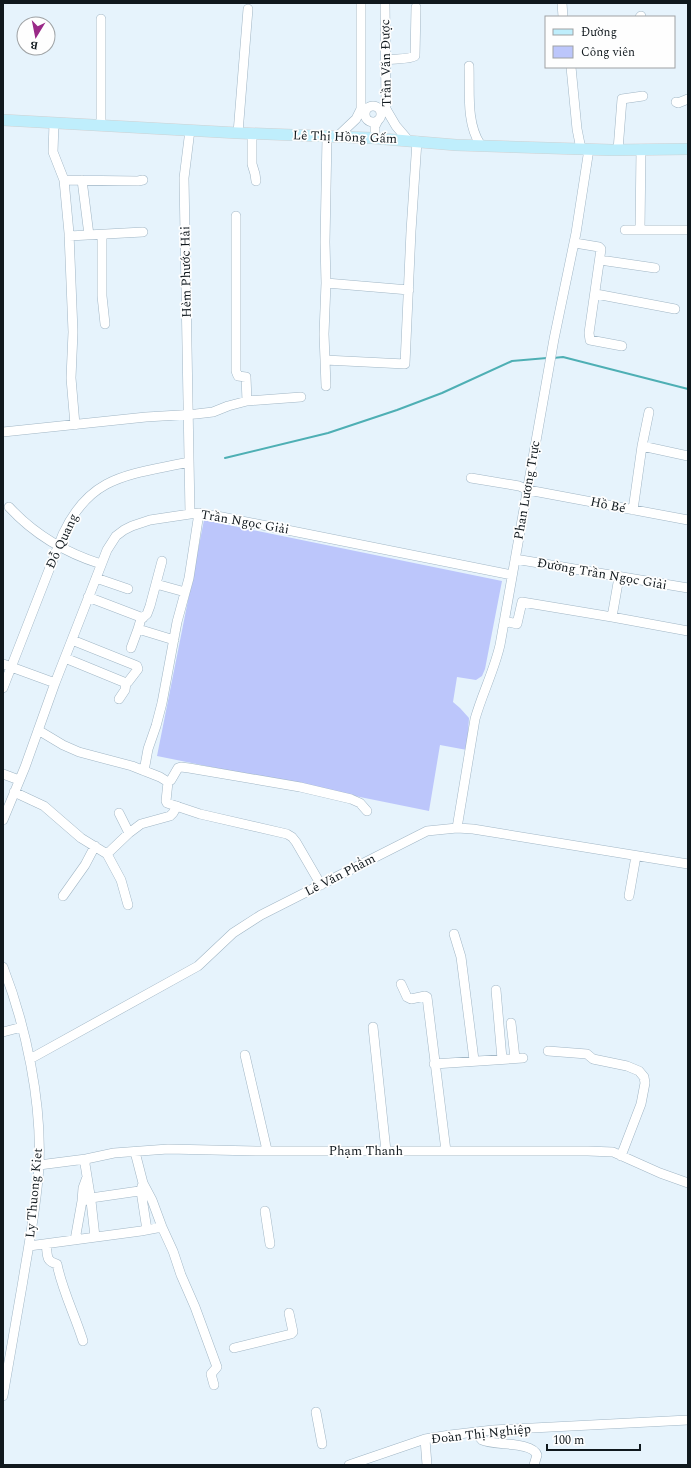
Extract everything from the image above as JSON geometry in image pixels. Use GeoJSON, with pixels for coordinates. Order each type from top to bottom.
{"type":"FeatureCollection","features":[{"type":"Feature","properties":{"kind":"main road","name":"Lê Thị Hồng Gấm"},"geometry":{"type":"LineString","coordinates":[[3,120],[101,124],[238,133],[374,138],[456,145],[480,144],[618,150],[688,149]]}},
{"type":"Feature","properties":{"kind":"street","name":"Trần Văn Được"},"geometry":{"type":"LineString","coordinates":[[361,3],[361,96],[373,113],[396,126],[413,141]]}},
{"type":"Feature","properties":{"kind":"street","name":"Trần Văn Được"},"geometry":{"type":"LineString","coordinates":[[332,137],[356,119],[373,113],[385,98],[385,3]]}},
{"type":"Feature","properties":{"kind":"street"},"geometry":{"type":"LineString","coordinates":[[562,3],[563,16]]}},
{"type":"Feature","properties":{"kind":"street"},"geometry":{"type":"LineString","coordinates":[[385,60],[412,58],[415,56],[416,7]]}},
{"type":"Feature","properties":{"kind":"street"},"geometry":{"type":"LineString","coordinates":[[238,133],[248,9]]}},
{"type":"Feature","properties":{"kind":"street"},"geometry":{"type":"LineString","coordinates":[[101,19],[101,124]]}},
{"type":"Feature","properties":{"kind":"street"},"geometry":{"type":"LineString","coordinates":[[469,66],[472,124],[480,144]]}},
{"type":"Feature","properties":{"kind":"street"},"geometry":{"type":"LineString","coordinates":[[571,68],[577,130],[585,149]]}},
{"type":"Feature","properties":{"kind":"street"},"geometry":{"type":"LineString","coordinates":[[618,150],[622,99],[643,96]]}},
{"type":"Feature","properties":{"kind":"street"},"geometry":{"type":"LineString","coordinates":[[676,102],[678,103],[688,99]]}},
{"type":"Feature","properties":{"kind":"street"},"geometry":{"type":"LineString","coordinates":[[373,113],[372,126],[374,138]]}},
{"type":"Feature","properties":{"kind":"street"},"geometry":{"type":"LineString","coordinates":[[54,123],[53,152],[64,180],[69,236],[73,332],[71,378],[75,425]]}},
{"type":"Feature","properties":{"kind":"street","name":"Hẻm Phước Hải"},"geometry":{"type":"LineString","coordinates":[[144,771],[148,749],[162,702],[174,640],[189,578],[195,513],[189,462],[184,178],[190,130]]}},
{"type":"Feature","properties":{"kind":"street"},"geometry":{"type":"LineString","coordinates":[[252,133],[251,158],[256,181]]}},
{"type":"Feature","properties":{"kind":"street"},"geometry":{"type":"LineString","coordinates":[[326,386],[324,334],[326,284],[325,242],[332,137]]}},
{"type":"Feature","properties":{"kind":"street"},"geometry":{"type":"LineString","coordinates":[[325,360],[404,364],[409,290],[413,141]]}},
{"type":"Feature","properties":{"kind":"street","name":"Phan Lương Trực"},"geometry":{"type":"LineString","coordinates":[[457,828],[472,733],[479,703],[496,662],[504,621],[554,339],[575,243],[585,149]]}},
{"type":"Feature","properties":{"kind":"street"},"geometry":{"type":"LineString","coordinates":[[640,229],[641,149]]}},
{"type":"Feature","properties":{"kind":"street"},"geometry":{"type":"LineString","coordinates":[[64,180],[143,180]]}},
{"type":"Feature","properties":{"kind":"street"},"geometry":{"type":"LineString","coordinates":[[82,180],[89,235]]}},
{"type":"Feature","properties":{"kind":"street"},"geometry":{"type":"LineString","coordinates":[[236,216],[236,371],[238,376],[246,377],[247,401]]}},
{"type":"Feature","properties":{"kind":"street"},"geometry":{"type":"LineString","coordinates":[[625,230],[688,230]]}},
{"type":"Feature","properties":{"kind":"street"},"geometry":{"type":"LineString","coordinates":[[69,236],[144,232]]}},
{"type":"Feature","properties":{"kind":"street"},"geometry":{"type":"LineString","coordinates":[[102,235],[102,296],[104,324]]}},
{"type":"Feature","properties":{"kind":"street"},"geometry":{"type":"LineString","coordinates":[[575,243],[600,247],[600,260],[590,340],[622,346]]}},
{"type":"Feature","properties":{"kind":"street"},"geometry":{"type":"LineString","coordinates":[[600,260],[655,268]]}},
{"type":"Feature","properties":{"kind":"street"},"geometry":{"type":"LineString","coordinates":[[326,284],[409,290]]}},
{"type":"Feature","properties":{"kind":"street"},"geometry":{"type":"LineString","coordinates":[[596,294],[675,309]]}},
{"type":"Feature","properties":{"kind":"street"},"geometry":{"type":"LineString","coordinates":[[3,432],[146,417],[213,412],[247,401],[301,397]]}},
{"type":"Feature","properties":{"kind":"street"},"geometry":{"type":"LineString","coordinates":[[633,510],[642,446],[649,412]]}},
{"type":"Feature","properties":{"kind":"street"},"geometry":{"type":"LineString","coordinates":[[642,446],[688,456]]}},
{"type":"Feature","properties":{"kind":"street","name":"Đỗ Quang"},"geometry":{"type":"LineString","coordinates":[[3,688],[7,665],[58,546],[75,511],[87,497],[100,487],[113,480],[189,462]]}},
{"type":"Feature","properties":{"kind":"street","name":"Hồ Bé"},"geometry":{"type":"LineString","coordinates":[[470,478],[520,486],[528,490],[688,520]]}},
{"type":"Feature","properties":{"kind":"street"},"geometry":{"type":"LineString","coordinates":[[9,507],[36,531],[58,546],[90,561],[101,564]]}},
{"type":"Feature","properties":{"kind":"street","name":"Trần Ngọc Giải"},"geometry":{"type":"LineString","coordinates":[[3,820],[101,564],[116,536],[132,526],[150,520],[195,513],[222,517],[512,575]]}},
{"type":"Feature","properties":{"kind":"street","name":"Đường Trần Ngọc Giải"},"geometry":{"type":"LineString","coordinates":[[515,559],[688,588]]}},
{"type":"Feature","properties":{"kind":"street"},"geometry":{"type":"LineString","coordinates":[[131,648],[141,619],[149,611],[162,561]]}},
{"type":"Feature","properties":{"kind":"street"},"geometry":{"type":"LineString","coordinates":[[612,616],[619,577]]}},
{"type":"Feature","properties":{"kind":"street"},"geometry":{"type":"LineString","coordinates":[[96,578],[128,589]]}},
{"type":"Feature","properties":{"kind":"street"},"geometry":{"type":"LineString","coordinates":[[156,584],[185,592]]}},
{"type":"Feature","properties":{"kind":"street"},"geometry":{"type":"LineString","coordinates":[[88,597],[143,618]]}},
{"type":"Feature","properties":{"kind":"street"},"geometry":{"type":"LineString","coordinates":[[504,621],[517,624],[522,602],[612,616],[688,632]]}},
{"type":"Feature","properties":{"kind":"street"},"geometry":{"type":"LineString","coordinates":[[138,629],[174,640]]}},
{"type":"Feature","properties":{"kind":"street"},"geometry":{"type":"LineString","coordinates":[[72,640],[137,666],[138,669],[126,683],[119,700]]}},
{"type":"Feature","properties":{"kind":"street"},"geometry":{"type":"LineString","coordinates":[[65,658],[126,683]]}},
{"type":"Feature","properties":{"kind":"street"},"geometry":{"type":"LineString","coordinates":[[7,665],[56,683]]}},
{"type":"Feature","properties":{"kind":"street"},"geometry":{"type":"LineString","coordinates":[[38,730],[63,745],[79,752],[132,766],[160,777],[168,782]]}},
{"type":"Feature","properties":{"kind":"street"},"geometry":{"type":"LineString","coordinates":[[321,885],[292,837],[287,834],[200,814],[167,803],[168,782],[171,780],[178,768],[189,768],[300,787],[351,799],[360,803],[367,811]]}},
{"type":"Feature","properties":{"kind":"street"},"geometry":{"type":"LineString","coordinates":[[3,774],[19,780]]}},
{"type":"Feature","properties":{"kind":"street"},"geometry":{"type":"LineString","coordinates":[[14,792],[44,806],[76,835],[107,854],[121,880],[128,905]]}},
{"type":"Feature","properties":{"kind":"street"},"geometry":{"type":"LineString","coordinates":[[107,854],[141,824],[170,816],[176,806]]}},
{"type":"Feature","properties":{"kind":"street"},"geometry":{"type":"LineString","coordinates":[[119,813],[129,833]]}},
{"type":"Feature","properties":{"kind":"street","name":"Lê Văn Phẩm"},"geometry":{"type":"LineString","coordinates":[[30,1059],[198,966],[234,933],[255,919],[427,831],[457,828],[488,831],[688,864]]}},
{"type":"Feature","properties":{"kind":"street"},"geometry":{"type":"LineString","coordinates":[[63,896],[85,865],[95,846]]}},
{"type":"Feature","properties":{"kind":"street"},"geometry":{"type":"LineString","coordinates":[[628,896],[636,856]]}},
{"type":"Feature","properties":{"kind":"street"},"geometry":{"type":"LineString","coordinates":[[454,934],[461,957],[474,1060]]}},
{"type":"Feature","properties":{"kind":"street","name":"Ly Thuong Kiet"},"geometry":{"type":"LineString","coordinates":[[3,967],[13,996],[30,1059],[38,1117],[39,1165],[35,1208],[3,1396]]}},
{"type":"Feature","properties":{"kind":"street"},"geometry":{"type":"LineString","coordinates":[[400,984],[407,997],[426,997],[446,1151]]}},
{"type":"Feature","properties":{"kind":"street"},"geometry":{"type":"LineString","coordinates":[[496,990],[502,1059]]}},
{"type":"Feature","properties":{"kind":"street"},"geometry":{"type":"LineString","coordinates":[[434,1064],[519,1058],[511,1023]]}},
{"type":"Feature","properties":{"kind":"street"},"geometry":{"type":"LineString","coordinates":[[3,1032],[22,1027]]}},
{"type":"Feature","properties":{"kind":"street"},"geometry":{"type":"LineString","coordinates":[[373,1027],[386,1151]]}},
{"type":"Feature","properties":{"kind":"street"},"geometry":{"type":"LineString","coordinates":[[548,1051],[588,1054],[593,1059],[627,1066],[639,1071],[644,1077],[645,1083],[641,1104],[622,1156]]}},
{"type":"Feature","properties":{"kind":"street"},"geometry":{"type":"LineString","coordinates":[[245,1055],[267,1150]]}},
{"type":"Feature","properties":{"kind":"street","name":"Phạm Thanh"},"geometry":{"type":"LineString","coordinates":[[39,1165],[86,1159],[114,1153],[168,1149],[588,1151],[613,1152],[660,1173],[688,1183]]}},
{"type":"Feature","properties":{"kind":"street"},"geometry":{"type":"LineString","coordinates":[[135,1152],[143,1188],[147,1230]]}},
{"type":"Feature","properties":{"kind":"street"},"geometry":{"type":"LineString","coordinates":[[86,1159],[95,1237]]}},
{"type":"Feature","properties":{"kind":"street"},"geometry":{"type":"LineString","coordinates":[[75,1240],[83,1188],[87,1177]]}},
{"type":"Feature","properties":{"kind":"street"},"geometry":{"type":"LineString","coordinates":[[82,1201],[143,1188]]}},
{"type":"Feature","properties":{"kind":"street"},"geometry":{"type":"LineString","coordinates":[[143,1188],[152,1200],[173,1251],[217,1368],[211,1374],[214,1385]]}},
{"type":"Feature","properties":{"kind":"street"},"geometry":{"type":"LineString","coordinates":[[265,1211],[270,1244]]}},
{"type":"Feature","properties":{"kind":"street"},"geometry":{"type":"LineString","coordinates":[[29,1246],[162,1227]]}},
{"type":"Feature","properties":{"kind":"street"},"geometry":{"type":"LineString","coordinates":[[46,1244],[48,1260],[51,1263],[57,1264],[59,1274],[83,1341]]}},
{"type":"Feature","properties":{"kind":"street"},"geometry":{"type":"LineString","coordinates":[[234,1348],[291,1334],[293,1332],[290,1313]]}},
{"type":"Feature","properties":{"kind":"street"},"geometry":{"type":"LineString","coordinates":[[316,1412],[322,1444]]}},
{"type":"Feature","properties":{"kind":"street","name":"Đoàn Thị Nghiệp"},"geometry":{"type":"LineString","coordinates":[[349,1465],[425,1440],[476,1432],[613,1423],[688,1420]]}},
{"type":"Feature","properties":{"kind":"street"},"geometry":{"type":"LineString","coordinates":[[476,1432],[481,1439],[490,1442],[534,1450],[537,1455],[534,1465]]}},
{"type":"Feature","properties":{"kind":"street"},"geometry":{"type":"LineString","coordinates":[[425,1440],[427,1465]]}},
{"type":"Feature","properties":{"kind":"street"},"geometry":{"type":"LineString","coordinates":[[376,1455],[377,1465]]}},
{"type":"Feature","properties":{"kind":"green space"},"geometry":{"type":"Polygon","coordinates":[[[204,520],[502,581],[485,669],[482,676],[476,680],[457,677],[453,702],[469,718],[467,750],[440,745],[429,811],[157,756],[204,520]]]}},
{"type":"Feature","properties":{"kind":"waterway"},"geometry":{"type":"LineString","coordinates":[[553,358],[563,357],[688,389]]}},
{"type":"Feature","properties":{"kind":"waterway"},"geometry":{"type":"LineString","coordinates":[[225,458],[328,433],[397,410],[442,393],[512,361],[547,358]]}}]}
